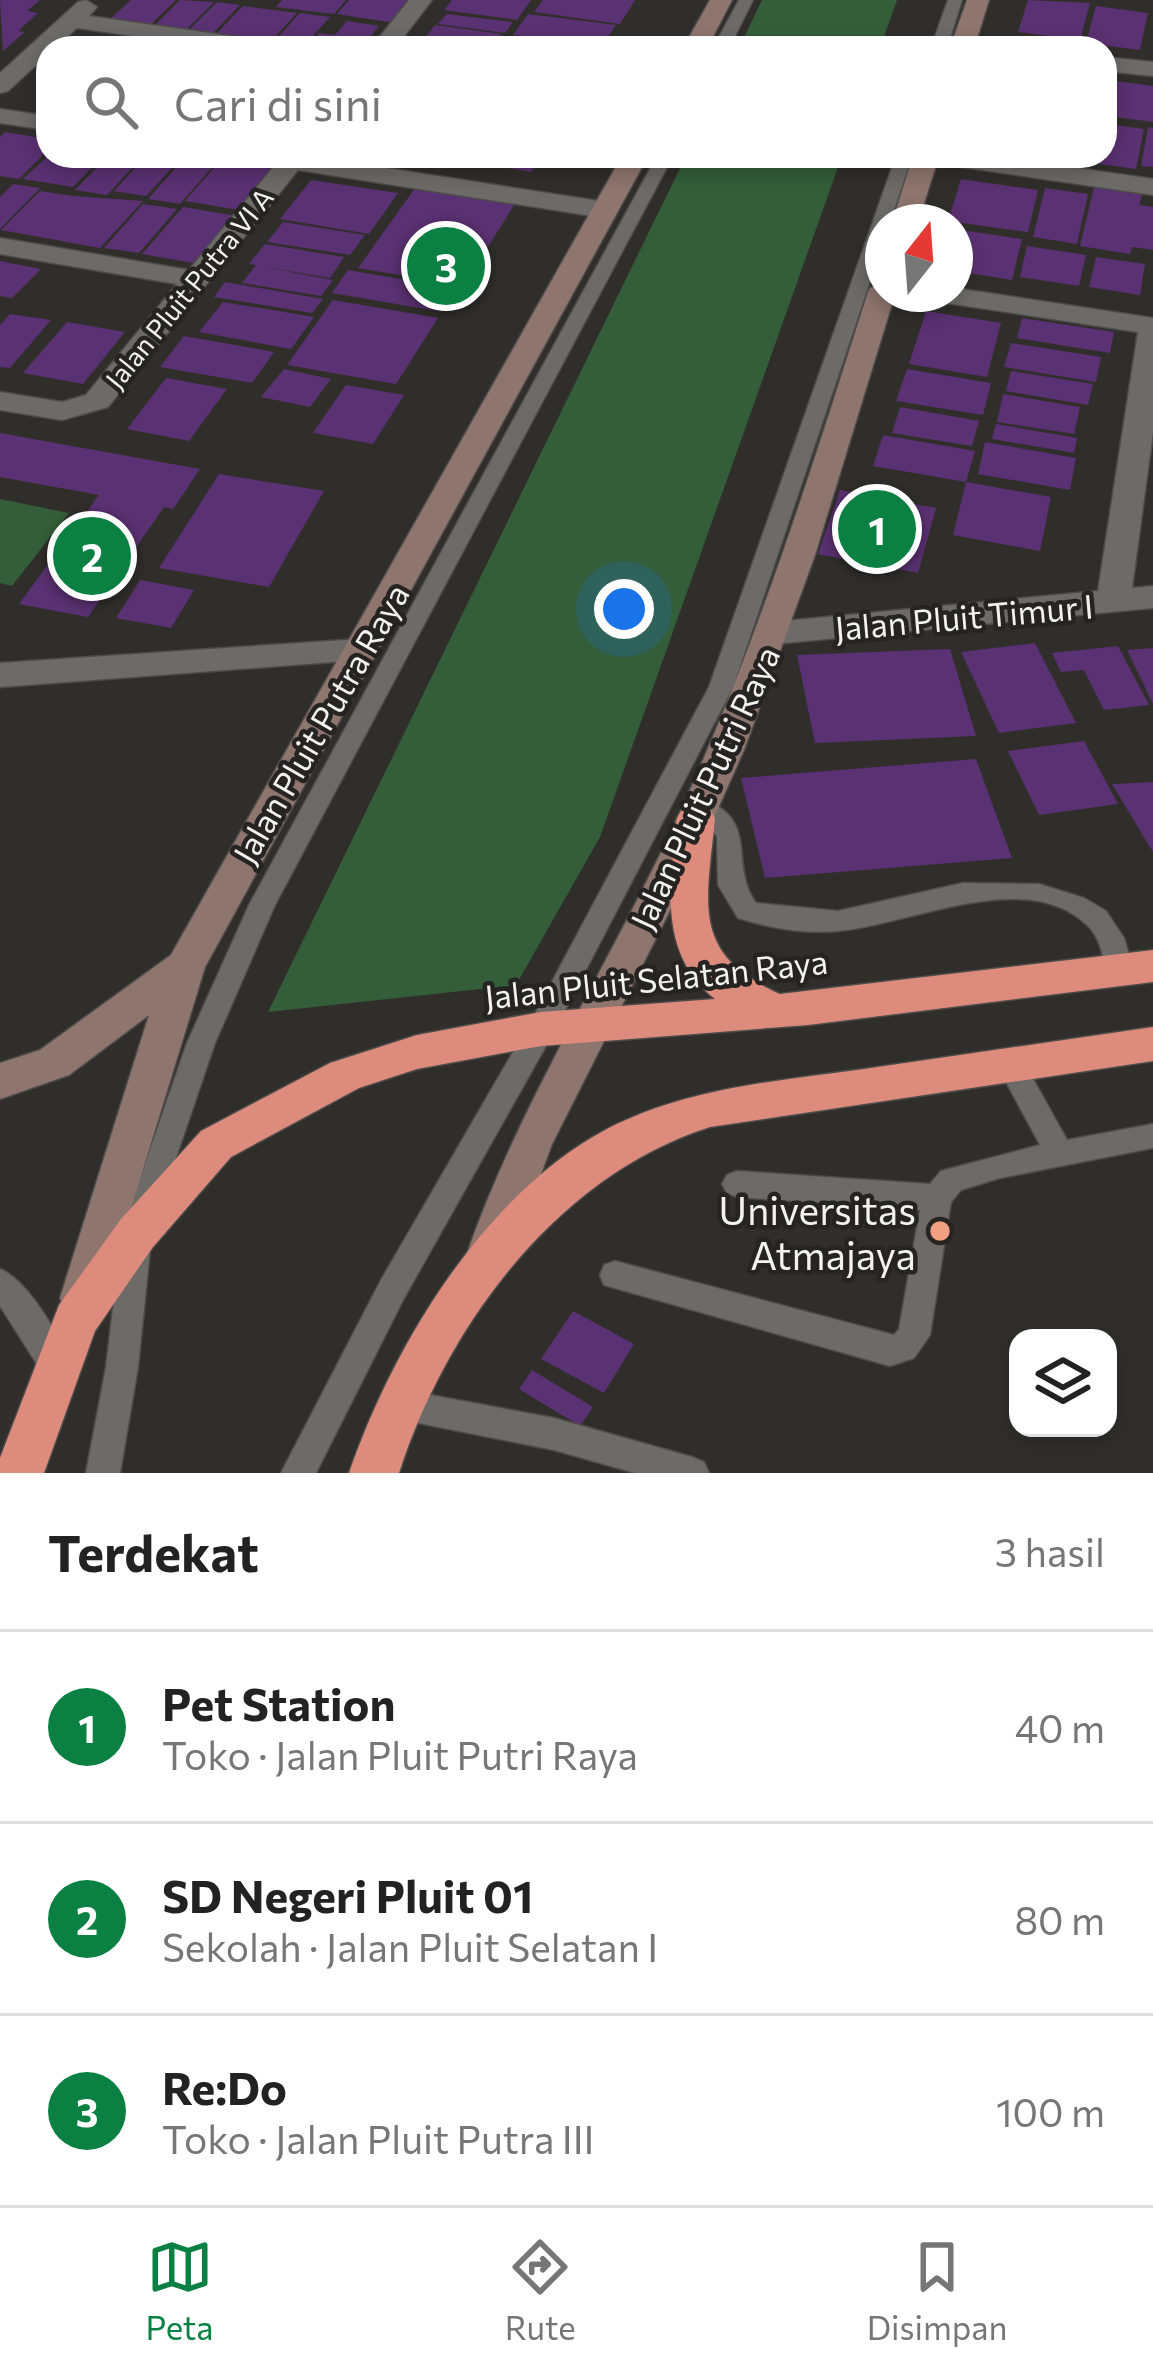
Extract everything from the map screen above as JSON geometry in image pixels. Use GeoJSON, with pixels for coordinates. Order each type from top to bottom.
{"type":"FeatureCollection","features":[{"type":"Feature","properties":{"kind":"highway"},"geometry":{"type":"LineString","coordinates":[[698,813],[688,906],[706,973],[735,995],[780,1011]]}},
{"type":"Feature","properties":{"kind":"highway","name":"Jalan Pluit Selatan Raya"},"geometry":{"type":"LineString","coordinates":[[19,1473],[76,1320],[137,1233],[216,1144],[345,1075],[417,1052],[541,1029],[780,1011],[1136,967]]}},
{"type":"Feature","properties":{"kind":"highway"},"geometry":{"type":"LineString","coordinates":[[374,1473],[398,1404],[485,1269],[563,1186],[601,1156],[656,1125],[710,1109],[1153,1045]]}},
{"type":"Feature","properties":{"kind":"street"},"geometry":{"type":"LineString","coordinates":[[54,36],[93,0]]}},
{"type":"Feature","properties":{"kind":"street"},"geometry":{"type":"LineString","coordinates":[[392,36],[421,0]]}},
{"type":"Feature","properties":{"kind":"street"},"geometry":{"type":"LineString","coordinates":[[702,36],[721,0]]}},
{"type":"Feature","properties":{"kind":"street"},"geometry":{"type":"LineString","coordinates":[[964,36],[978,0]]}},
{"type":"Feature","properties":{"kind":"street"},"geometry":{"type":"LineString","coordinates":[[71,20],[183,36]]}},
{"type":"Feature","properties":{"kind":"street"},"geometry":{"type":"LineString","coordinates":[[0,86],[36,53]]}},
{"type":"Feature","properties":{"kind":"street"},"geometry":{"type":"LineString","coordinates":[[1117,65],[1153,69]]}},
{"type":"Feature","properties":{"kind":"street"},"geometry":{"type":"LineString","coordinates":[[0,116],[36,122]]}},
{"type":"Feature","properties":{"kind":"street","name":"Jalan Pluit Putra VI A"},"geometry":{"type":"LineString","coordinates":[[0,401],[76,412],[98,401],[287,168]]}},
{"type":"Feature","properties":{"kind":"street"},"geometry":{"type":"LineString","coordinates":[[349,168],[605,210]]}},
{"type":"Feature","properties":{"kind":"street","name":"Jalan Pluit Putra Raya"},"geometry":{"type":"LineString","coordinates":[[76,1320],[185,966],[628,168]]}},
{"type":"Feature","properties":{"kind":"street"},"geometry":{"type":"LineString","coordinates":[[911,204],[922,168]]}},
{"type":"Feature","properties":{"kind":"street"},"geometry":{"type":"LineString","coordinates":[[1023,168],[1153,187]]}},
{"type":"Feature","properties":{"kind":"street"},"geometry":{"type":"LineString","coordinates":[[0,246],[195,279]]}},
{"type":"Feature","properties":{"kind":"street"},"geometry":{"type":"LineString","coordinates":[[973,299],[1153,328],[1113,602]]}},
{"type":"Feature","properties":{"kind":"street","name":"Jalan Pluit Putri Raya"},"geometry":{"type":"LineString","coordinates":[[485,1269],[508,1190],[698,813],[774,633],[876,312]]}},
{"type":"Feature","properties":{"kind":"street","name":"Jalan Pluit Timur I"},"geometry":{"type":"LineString","coordinates":[[774,633],[1153,597]]}},
{"type":"Feature","properties":{"kind":"street"},"geometry":{"type":"LineString","coordinates":[[0,675],[361,651]]}},
{"type":"Feature","properties":{"kind":"street"},"geometry":{"type":"LineString","coordinates":[[0,1081],[54,1063],[185,966]]}},
{"type":"Feature","properties":{"kind":"lane"},"geometry":{"type":"LineString","coordinates":[[727,36],[746,0]]}},
{"type":"Feature","properties":{"kind":"lane"},"geometry":{"type":"LineString","coordinates":[[955,0],[959,36]]}},
{"type":"Feature","properties":{"kind":"lane"},"geometry":{"type":"LineString","coordinates":[[103,1473],[122,1366],[137,1233],[201,1042],[262,905],[659,168]]}},
{"type":"Feature","properties":{"kind":"lane"},"geometry":{"type":"LineString","coordinates":[[298,1473],[392,1290],[541,1029],[721,687],[900,168]]}},
{"type":"Feature","properties":{"kind":"lane"},"geometry":{"type":"LineString","coordinates":[[698,813],[726,825],[732,840],[731,887],[747,911],[838,921],[949,895],[1012,890],[1092,914],[1136,967]]}},
{"type":"Feature","properties":{"kind":"lane"},"geometry":{"type":"LineString","coordinates":[[1012,1067],[1061,1156]]}},
{"type":"Feature","properties":{"kind":"lane"},"geometry":{"type":"LineString","coordinates":[[615,1275],[890,1351],[903,1348],[914,1335],[937,1198],[951,1180],[1000,1165],[1153,1136]]}},
{"type":"Feature","properties":{"kind":"lane"},"geometry":{"type":"LineString","coordinates":[[736,1184],[937,1198]]}},
{"type":"Feature","properties":{"kind":"lane"},"geometry":{"type":"LineString","coordinates":[[0,1283],[24,1312],[58,1369]]}},
{"type":"Feature","properties":{"kind":"lane"},"geometry":{"type":"LineString","coordinates":[[398,1404],[554,1434],[692,1473]]}},
{"type":"Feature","properties":{"kind":"green space"},"geometry":{"type":"Polygon","coordinates":[[[762,0],[897,0],[884,36],[745,36],[762,0]]]}},
{"type":"Feature","properties":{"kind":"green space"},"geometry":{"type":"Polygon","coordinates":[[[680,168],[838,168],[600,837],[516,985],[268,1012],[680,168]]]}},
{"type":"Feature","properties":{"kind":"green space"},"geometry":{"type":"Polygon","coordinates":[[[0,499],[69,513],[12,586],[0,583],[0,499]]]}},
{"type":"Feature","properties":{"kind":"building"},"geometry":{"type":"Polygon","coordinates":[[[0,0],[40,0],[27,11],[38,13],[18,31],[25,32],[3,51],[0,0]]]}},
{"type":"Feature","properties":{"kind":"building"},"geometry":{"type":"Polygon","coordinates":[[[131,0],[176,0],[149,26],[109,20],[131,0]]]}},
{"type":"Feature","properties":{"kind":"building"},"geometry":{"type":"Polygon","coordinates":[[[180,0],[214,2],[186,30],[154,26],[180,0]]]}},
{"type":"Feature","properties":{"kind":"building"},"geometry":{"type":"Polygon","coordinates":[[[282,0],[346,0],[334,14],[276,7],[282,0]]]}},
{"type":"Feature","properties":{"kind":"building"},"geometry":{"type":"Polygon","coordinates":[[[349,0],[413,0],[395,23],[337,14],[349,0]]]}},
{"type":"Feature","properties":{"kind":"building"},"geometry":{"type":"Polygon","coordinates":[[[452,0],[531,0],[517,20],[444,10],[452,0]]]}},
{"type":"Feature","properties":{"kind":"building"},"geometry":{"type":"Polygon","coordinates":[[[543,0],[635,0],[620,24],[534,12],[543,0]]]}},
{"type":"Feature","properties":{"kind":"building"},"geometry":{"type":"Polygon","coordinates":[[[1028,0],[1090,3],[1081,36],[1018,32],[1028,0]]]}},
{"type":"Feature","properties":{"kind":"building"},"geometry":{"type":"Polygon","coordinates":[[[217,2],[240,5],[212,34],[188,31],[217,2]]]}},
{"type":"Feature","properties":{"kind":"building"},"geometry":{"type":"Polygon","coordinates":[[[243,6],[297,13],[276,36],[215,35],[243,6]]]}},
{"type":"Feature","properties":{"kind":"building"},"geometry":{"type":"Polygon","coordinates":[[[1096,6],[1148,13],[1140,50],[1117,47],[1117,36],[1088,36],[1096,6]]]}},
{"type":"Feature","properties":{"kind":"building"},"geometry":{"type":"Polygon","coordinates":[[[300,13],[330,17],[313,36],[279,36],[300,13]]]}},
{"type":"Feature","properties":{"kind":"building"},"geometry":{"type":"Polygon","coordinates":[[[447,14],[513,22],[505,33],[438,24],[447,14]]]}},
{"type":"Feature","properties":{"kind":"building"},"geometry":{"type":"Polygon","coordinates":[[[528,14],[616,25],[608,36],[513,35],[528,14]]]}},
{"type":"Feature","properties":{"kind":"building"},"geometry":{"type":"Polygon","coordinates":[[[347,21],[379,26],[371,36],[316,36],[335,35],[347,21]]]}},
{"type":"Feature","properties":{"kind":"building"},"geometry":{"type":"Polygon","coordinates":[[[435,25],[502,34],[501,36],[426,36],[435,25]]]}},
{"type":"Feature","properties":{"kind":"building"},"geometry":{"type":"Polygon","coordinates":[[[1117,81],[1153,86],[1153,122],[1117,117],[1117,81]]]}},
{"type":"Feature","properties":{"kind":"building"},"geometry":{"type":"Polygon","coordinates":[[[1117,125],[1144,129],[1136,169],[1117,166],[1117,125]]]}},
{"type":"Feature","properties":{"kind":"building"},"geometry":{"type":"Polygon","coordinates":[[[1148,127],[1153,128],[1153,167],[1141,166],[1148,127]]]}},
{"type":"Feature","properties":{"kind":"building"},"geometry":{"type":"Polygon","coordinates":[[[5,132],[36,137],[36,162],[19,179],[0,176],[0,137],[5,132]]]}},
{"type":"Feature","properties":{"kind":"building"},"geometry":{"type":"Polygon","coordinates":[[[36,167],[91,168],[73,187],[23,179],[36,167]]]}},
{"type":"Feature","properties":{"kind":"building"},"geometry":{"type":"Polygon","coordinates":[[[96,168],[132,168],[107,195],[75,190],[96,168]]]}},
{"type":"Feature","properties":{"kind":"building"},"geometry":{"type":"Polygon","coordinates":[[[135,168],[172,168],[146,196],[114,191],[135,168]]]}},
{"type":"Feature","properties":{"kind":"building"},"geometry":{"type":"Polygon","coordinates":[[[175,168],[212,168],[180,204],[148,199],[175,168]]]}},
{"type":"Feature","properties":{"kind":"building"},"geometry":{"type":"Polygon","coordinates":[[[214,168],[273,169],[239,210],[185,201],[214,168]]]}},
{"type":"Feature","properties":{"kind":"building"},"geometry":{"type":"Polygon","coordinates":[[[961,179],[1038,190],[1028,232],[973,224],[973,204],[953,204],[961,179]]]}},
{"type":"Feature","properties":{"kind":"building"},"geometry":{"type":"Polygon","coordinates":[[[311,180],[398,193],[369,234],[280,219],[311,180]]]}},
{"type":"Feature","properties":{"kind":"building"},"geometry":{"type":"Polygon","coordinates":[[[13,184],[40,188],[0,229],[0,197],[13,184]]]}},
{"type":"Feature","properties":{"kind":"building"},"geometry":{"type":"Polygon","coordinates":[[[1094,187],[1142,194],[1139,205],[1153,207],[1153,250],[1132,247],[1130,254],[1080,246],[1094,187]]]}},
{"type":"Feature","properties":{"kind":"building"},"geometry":{"type":"Polygon","coordinates":[[[415,188],[515,203],[464,286],[358,268],[415,188]]]}},
{"type":"Feature","properties":{"kind":"building"},"geometry":{"type":"Polygon","coordinates":[[[1045,188],[1088,194],[1077,244],[1033,237],[1045,188]]]}},
{"type":"Feature","properties":{"kind":"building"},"geometry":{"type":"Polygon","coordinates":[[[40,191],[143,201],[100,248],[1,230],[40,191]]]}},
{"type":"Feature","properties":{"kind":"building"},"geometry":{"type":"Polygon","coordinates":[[[143,204],[177,209],[139,253],[104,248],[143,204]]]}},
{"type":"Feature","properties":{"kind":"building"},"geometry":{"type":"Polygon","coordinates":[[[183,207],[238,216],[199,264],[142,254],[183,207]]]}},
{"type":"Feature","properties":{"kind":"building"},"geometry":{"type":"Polygon","coordinates":[[[283,222],[365,235],[350,255],[267,242],[283,222]]]}},
{"type":"Feature","properties":{"kind":"building"},"geometry":{"type":"Polygon","coordinates":[[[973,232],[1022,239],[1012,280],[973,274],[973,232]]]}},
{"type":"Feature","properties":{"kind":"building"},"geometry":{"type":"Polygon","coordinates":[[[265,244],[344,257],[330,278],[259,266],[333,280],[321,296],[242,283],[256,265],[249,264],[265,244]]]}},
{"type":"Feature","properties":{"kind":"building"},"geometry":{"type":"Polygon","coordinates":[[[1027,246],[1086,255],[1079,286],[1020,277],[1027,246]]]}},
{"type":"Feature","properties":{"kind":"building"},"geometry":{"type":"Polygon","coordinates":[[[1096,257],[1145,264],[1140,295],[1089,287],[1096,257]]]}},
{"type":"Feature","properties":{"kind":"building"},"geometry":{"type":"Polygon","coordinates":[[[0,261],[41,269],[12,298],[0,296],[0,261]]]}},
{"type":"Feature","properties":{"kind":"building"},"geometry":{"type":"Polygon","coordinates":[[[348,270],[453,288],[438,311],[332,293],[348,270]]]}},
{"type":"Feature","properties":{"kind":"building"},"geometry":{"type":"Polygon","coordinates":[[[225,282],[323,299],[312,313],[214,297],[225,282]]]}},
{"type":"Feature","properties":{"kind":"building"},"geometry":{"type":"Polygon","coordinates":[[[333,300],[438,318],[396,384],[287,365],[333,300]]]}},
{"type":"Feature","properties":{"kind":"building"},"geometry":{"type":"Polygon","coordinates":[[[223,302],[314,317],[291,349],[199,332],[223,302]]]}},
{"type":"Feature","properties":{"kind":"building"},"geometry":{"type":"Polygon","coordinates":[[[926,312],[1001,323],[987,377],[909,364],[926,312]]]}},
{"type":"Feature","properties":{"kind":"building"},"geometry":{"type":"Polygon","coordinates":[[[10,314],[51,320],[10,368],[0,367],[0,325],[10,314]]]}},
{"type":"Feature","properties":{"kind":"building"},"geometry":{"type":"Polygon","coordinates":[[[1022,318],[1114,332],[1110,353],[1017,338],[1022,318]]]}},
{"type":"Feature","properties":{"kind":"building"},"geometry":{"type":"Polygon","coordinates":[[[67,322],[125,332],[83,384],[23,373],[67,322]]]}},
{"type":"Feature","properties":{"kind":"building"},"geometry":{"type":"Polygon","coordinates":[[[184,336],[274,352],[252,383],[160,367],[184,336]]]}},
{"type":"Feature","properties":{"kind":"building"},"geometry":{"type":"Polygon","coordinates":[[[1011,343],[1101,357],[1096,382],[1004,367],[1011,343]]]}},
{"type":"Feature","properties":{"kind":"building"},"geometry":{"type":"Polygon","coordinates":[[[284,369],[331,379],[310,407],[261,397],[284,369]]]}},
{"type":"Feature","properties":{"kind":"building"},"geometry":{"type":"Polygon","coordinates":[[[907,369],[991,383],[983,415],[896,401],[907,369]]]}},
{"type":"Feature","properties":{"kind":"building"},"geometry":{"type":"Polygon","coordinates":[[[1011,371],[1093,384],[1088,405],[1006,391],[1011,371]]]}},
{"type":"Feature","properties":{"kind":"building"},"geometry":{"type":"Polygon","coordinates":[[[166,378],[227,389],[189,441],[127,429],[166,378]]]}},
{"type":"Feature","properties":{"kind":"building"},"geometry":{"type":"Polygon","coordinates":[[[346,385],[404,395],[373,444],[313,433],[346,385]]]}},
{"type":"Feature","properties":{"kind":"building"},"geometry":{"type":"Polygon","coordinates":[[[1003,394],[1080,407],[1074,434],[997,422],[1003,394]]]}},
{"type":"Feature","properties":{"kind":"building"},"geometry":{"type":"Polygon","coordinates":[[[900,407],[979,421],[972,446],[892,433],[900,407]]]}},
{"type":"Feature","properties":{"kind":"building"},"geometry":{"type":"Polygon","coordinates":[[[996,424],[1077,438],[1074,453],[992,439],[996,424]]]}},
{"type":"Feature","properties":{"kind":"building"},"geometry":{"type":"Polygon","coordinates":[[[0,433],[200,469],[173,509],[164,507],[88,617],[19,604],[99,495],[0,477],[0,433]]]}},
{"type":"Feature","properties":{"kind":"building"},"geometry":{"type":"Polygon","coordinates":[[[883,435],[975,451],[966,482],[873,466],[883,435]]]}},
{"type":"Feature","properties":{"kind":"building"},"geometry":{"type":"Polygon","coordinates":[[[985,442],[1076,458],[1070,490],[978,474],[985,442]]]}},
{"type":"Feature","properties":{"kind":"building"},"geometry":{"type":"Polygon","coordinates":[[[219,474],[324,491],[269,587],[159,568],[219,474]]]}},
{"type":"Feature","properties":{"kind":"building"},"geometry":{"type":"Polygon","coordinates":[[[966,482],[1051,497],[1040,551],[953,535],[966,482]]]}},
{"type":"Feature","properties":{"kind":"building"},"geometry":{"type":"Polygon","coordinates":[[[840,490],[936,508],[918,573],[818,554],[840,490]]]}},
{"type":"Feature","properties":{"kind":"building"},"geometry":{"type":"Polygon","coordinates":[[[140,580],[194,590],[171,628],[116,618],[140,580]]]}},
{"type":"Feature","properties":{"kind":"building"},"geometry":{"type":"Polygon","coordinates":[[[1035,643],[1076,723],[999,733],[961,652],[1035,643]]]}},
{"type":"Feature","properties":{"kind":"building"},"geometry":{"type":"Polygon","coordinates":[[[1118,646],[1149,705],[1104,710],[1084,670],[1061,672],[1052,653],[1118,646]]]}},
{"type":"Feature","properties":{"kind":"building"},"geometry":{"type":"Polygon","coordinates":[[[1153,648],[1153,704],[1127,650],[1153,648]]]}},
{"type":"Feature","properties":{"kind":"building"},"geometry":{"type":"Polygon","coordinates":[[[950,649],[976,736],[815,743],[797,655],[950,649]]]}},
{"type":"Feature","properties":{"kind":"building"},"geometry":{"type":"Polygon","coordinates":[[[1084,741],[1118,804],[1039,815],[1008,751],[1084,741]]]}},
{"type":"Feature","properties":{"kind":"building"},"geometry":{"type":"Polygon","coordinates":[[[976,759],[1012,858],[765,878],[741,778],[976,759]]]}},
{"type":"Feature","properties":{"kind":"building"},"geometry":{"type":"Polygon","coordinates":[[[1153,782],[1153,852],[1112,784],[1153,782]]]}},
{"type":"Feature","properties":{"kind":"building"},"geometry":{"type":"Polygon","coordinates":[[[573,1311],[634,1344],[604,1393],[541,1359],[573,1311]]]}},
{"type":"Feature","properties":{"kind":"building"},"geometry":{"type":"Polygon","coordinates":[[[532,1370],[593,1407],[580,1426],[519,1389],[532,1370]]]}},
{"type":"Feature","properties":{"kind":"place","name":"Re:Do"},"geometry":{"type":"Point","coordinates":[446,266]}},
{"type":"Feature","properties":{"kind":"place","name":"Pet Station"},"geometry":{"type":"Point","coordinates":[877,529]}},
{"type":"Feature","properties":{"kind":"place","name":"SD Negeri Pluit 01"},"geometry":{"type":"Point","coordinates":[92,556]}},
{"type":"Feature","properties":{"kind":"place","name":"Universitas Atmajaya"},"geometry":{"type":"Point","coordinates":[940,1231]}}]}
